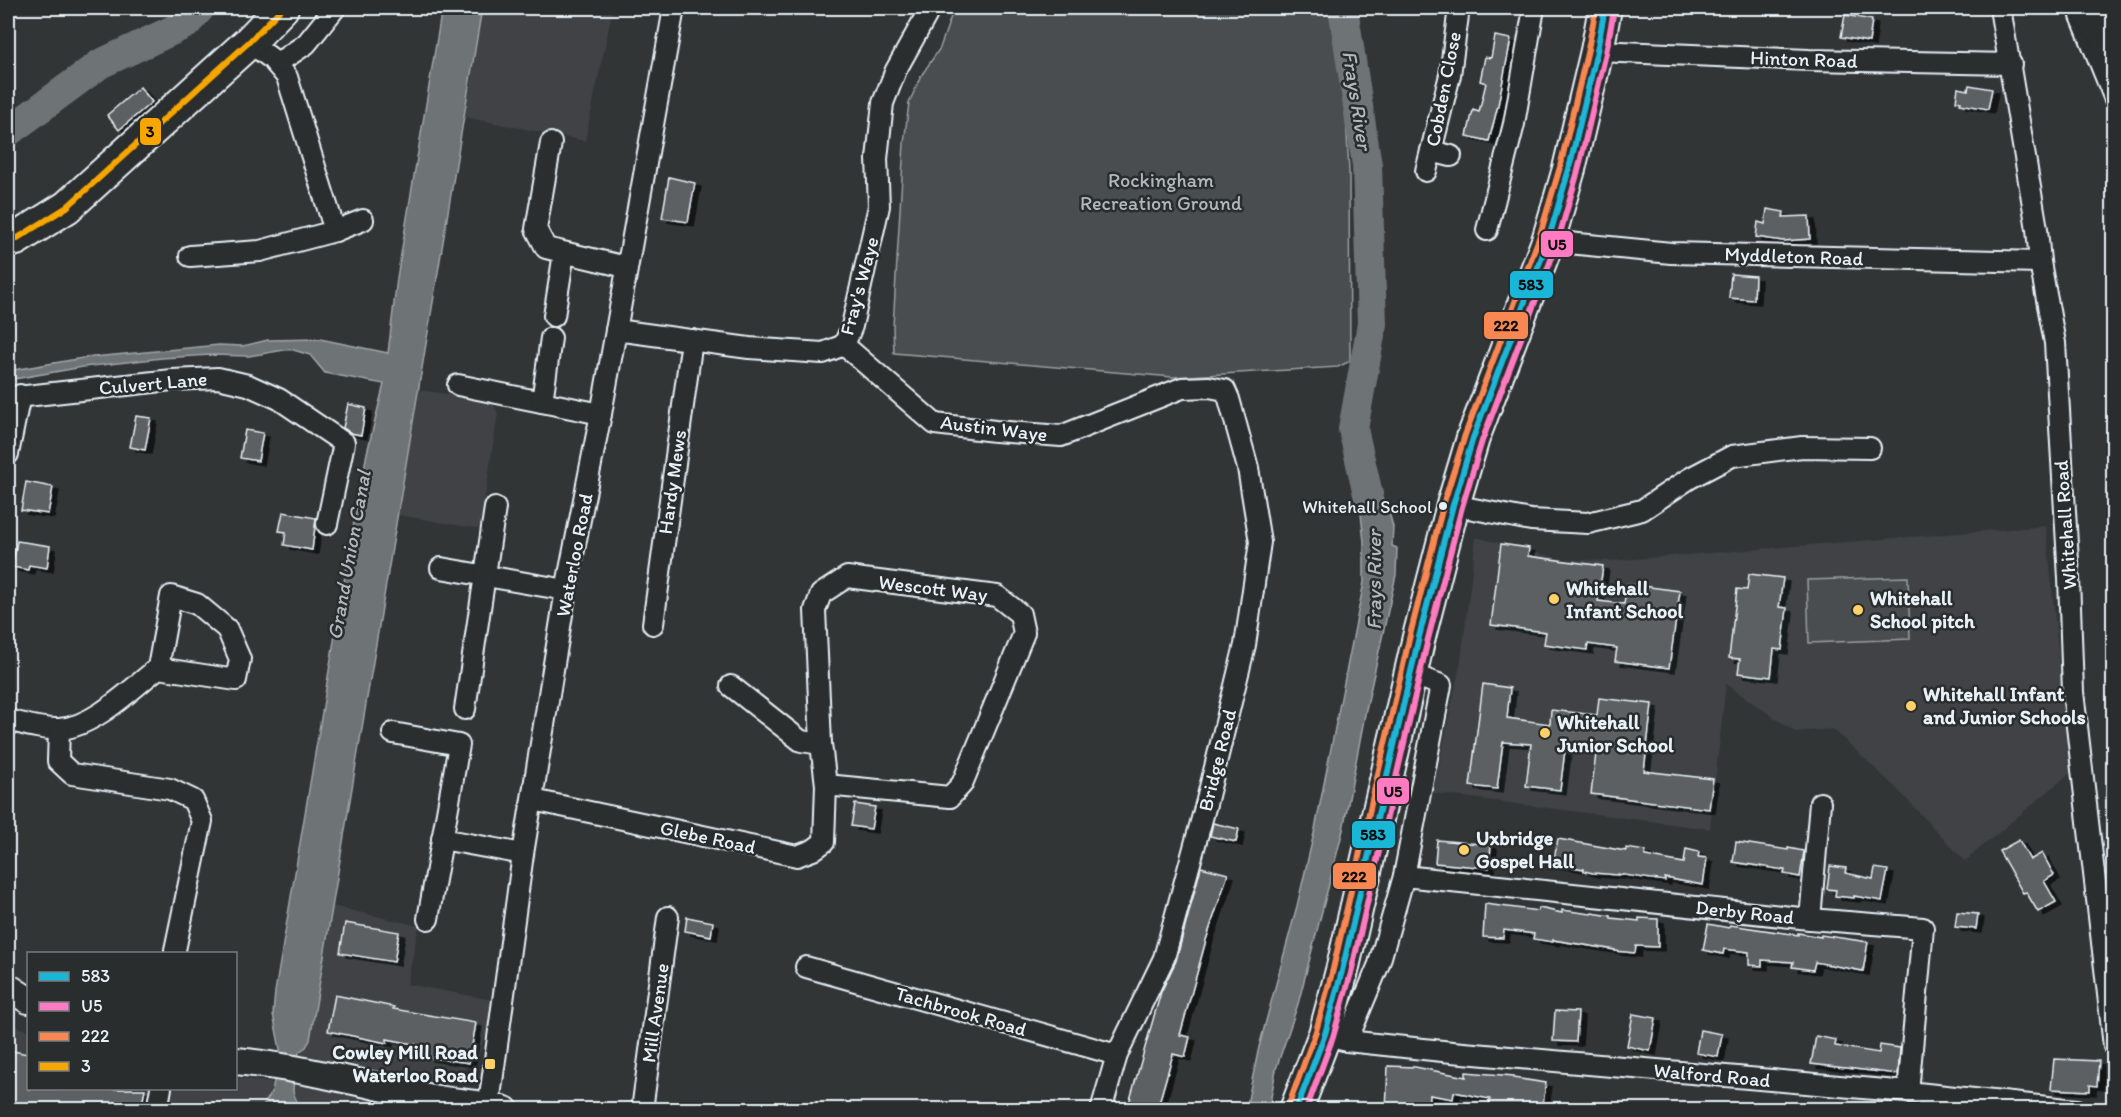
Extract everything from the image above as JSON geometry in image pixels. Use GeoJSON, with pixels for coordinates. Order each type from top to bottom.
{"type":"FeatureCollection","features":[{"type":"Feature","properties":{"kind":"main road"},"geometry":{"type":"LineString","coordinates":[[8,241],[16,239],[67,207],[249,42],[282,8]]}},
{"type":"Feature","properties":{"kind":"main road"},"geometry":{"type":"LineString","coordinates":[[1296,1110],[1336,1038],[1342,971],[1453,505],[1473,438],[1548,241],[1569,169],[1605,8]]}},
{"type":"Feature","properties":{"kind":"main road"},"geometry":{"type":"LineString","coordinates":[[2085,8],[2114,44]]}},
{"type":"Feature","properties":{"kind":"street"},"geometry":{"type":"LineString","coordinates":[[276,64],[306,44],[335,8]]}},
{"type":"Feature","properties":{"kind":"street","name":"Waterloo Road"},"geometry":{"type":"LineString","coordinates":[[497,1107],[523,854],[566,590],[601,414],[674,8]]}},
{"type":"Feature","properties":{"kind":"street","name":"Fray's Waye"},"geometry":{"type":"LineString","coordinates":[[616,330],[749,348],[823,353],[844,345],[852,326],[879,206],[877,159],[883,103],[896,70],[926,16],[928,8]]}},
{"type":"Feature","properties":{"kind":"street","name":"Cobden Close"},"geometry":{"type":"LineString","coordinates":[[1426,171],[1450,75],[1459,8]]}},
{"type":"Feature","properties":{"kind":"street"},"geometry":{"type":"LineString","coordinates":[[1487,230],[1514,124],[1534,8]]}},
{"type":"Feature","properties":{"kind":"street","name":"Whitehall Road"},"geometry":{"type":"LineString","coordinates":[[2000,8],[2055,343],[2069,578],[2073,692],[2114,1046]]}},
{"type":"Feature","properties":{"kind":"street"},"geometry":{"type":"LineString","coordinates":[[2078,8],[2114,97]]}},
{"type":"Feature","properties":{"kind":"street"},"geometry":{"type":"LineString","coordinates":[[249,42],[276,64],[287,77],[335,231]]}},
{"type":"Feature","properties":{"kind":"street","name":"Hinton Road"},"geometry":{"type":"LineString","coordinates":[[1597,51],[1809,60],[2011,64]]}},
{"type":"Feature","properties":{"kind":"street"},"geometry":{"type":"LineString","coordinates":[[551,143],[536,229],[546,248],[626,267]]}},
{"type":"Feature","properties":{"kind":"street"},"geometry":{"type":"LineString","coordinates":[[1431,151],[1451,156]]}},
{"type":"Feature","properties":{"kind":"street"},"geometry":{"type":"LineString","coordinates":[[190,256],[260,251],[335,231],[363,220]]}},
{"type":"Feature","properties":{"kind":"street","name":"Myddleton Road"},"geometry":{"type":"LineString","coordinates":[[1548,241],[1671,253],[2040,262]]}},
{"type":"Feature","properties":{"kind":"street"},"geometry":{"type":"LineString","coordinates":[[554,316],[564,252]]}},
{"type":"Feature","properties":{"kind":"street"},"geometry":{"type":"LineString","coordinates":[[542,402],[551,338]]}},
{"type":"Feature","properties":{"kind":"street","name":"Hardy Mews"},"geometry":{"type":"LineString","coordinates":[[653,624],[692,340]]}},
{"type":"Feature","properties":{"kind":"street","name":"Austin Waye"},"geometry":{"type":"LineString","coordinates":[[844,345],[935,424],[1061,436],[1182,388],[1209,387],[1225,390],[1229,399]]}},
{"type":"Feature","properties":{"kind":"street","name":"Culvert Lane"},"geometry":{"type":"LineString","coordinates":[[14,397],[172,380],[218,378],[248,385],[279,399],[344,443],[327,524]]}},
{"type":"Feature","properties":{"kind":"street"},"geometry":{"type":"LineString","coordinates":[[458,386],[601,414]]}},
{"type":"Feature","properties":{"kind":"street"},"geometry":{"type":"LineString","coordinates":[[8,454],[14,397]]}},
{"type":"Feature","properties":{"kind":"street","name":"Bridge Road"},"geometry":{"type":"LineString","coordinates":[[1101,1110],[1117,1055],[1164,958],[1206,804],[1245,645],[1260,543],[1248,468],[1229,399]]}},
{"type":"Feature","properties":{"kind":"street"},"geometry":{"type":"LineString","coordinates":[[1453,505],[1531,520],[1588,524],[1642,510],[1690,478],[1732,456],[1802,447],[1870,448]]}},
{"type":"Feature","properties":{"kind":"street"},"geometry":{"type":"LineString","coordinates":[[465,709],[495,508]]}},
{"type":"Feature","properties":{"kind":"street"},"geometry":{"type":"LineString","coordinates":[[441,568],[566,590]]}},
{"type":"Feature","properties":{"kind":"street","name":"Wescott Way"},"geometry":{"type":"LineString","coordinates":[[847,578],[997,596],[1020,614],[1024,633],[962,784],[950,796],[826,785],[821,744],[814,610],[821,594],[847,578]]}},
{"type":"Feature","properties":{"kind":"street"},"geometry":{"type":"LineString","coordinates":[[8,720],[37,727],[59,729],[88,721],[158,668],[171,596],[197,604],[227,629],[240,659],[236,680],[158,668]]}},
{"type":"Feature","properties":{"kind":"street"},"geometry":{"type":"LineString","coordinates":[[1336,1038],[1379,964],[1404,876],[1441,685],[1411,674]]}},
{"type":"Feature","properties":{"kind":"street"},"geometry":{"type":"LineString","coordinates":[[731,686],[801,741],[821,744]]}},
{"type":"Feature","properties":{"kind":"street"},"geometry":{"type":"LineString","coordinates":[[59,729],[58,761],[72,774],[170,789],[193,800],[202,821],[175,950]]}},
{"type":"Feature","properties":{"kind":"street"},"geometry":{"type":"LineString","coordinates":[[393,733],[459,745],[428,919]]}},
{"type":"Feature","properties":{"kind":"street","name":"Glebe Road"},"geometry":{"type":"LineString","coordinates":[[533,800],[797,856],[813,850],[824,842],[826,785]]}},
{"type":"Feature","properties":{"kind":"street"},"geometry":{"type":"LineString","coordinates":[[1810,919],[1820,803]]}},
{"type":"Feature","properties":{"kind":"street"},"geometry":{"type":"LineString","coordinates":[[442,839],[523,854]]}},
{"type":"Feature","properties":{"kind":"street","name":"Derby Road"},"geometry":{"type":"LineString","coordinates":[[1404,876],[1810,919],[1923,928],[1908,1092]]}},
{"type":"Feature","properties":{"kind":"street","name":"Mill Avenue"},"geometry":{"type":"LineString","coordinates":[[642,1110],[668,917]]}},
{"type":"Feature","properties":{"kind":"street","name":"Tachbrook Road"},"geometry":{"type":"LineString","coordinates":[[806,967],[1117,1055]]}},
{"type":"Feature","properties":{"kind":"street"},"geometry":{"type":"LineString","coordinates":[[8,987],[27,999]]}},
{"type":"Feature","properties":{"kind":"street","name":"Walford Road"},"geometry":{"type":"LineString","coordinates":[[1336,1038],[1452,1052],[1908,1092],[2077,1110]]}},
{"type":"Feature","properties":{"kind":"street"},"geometry":{"type":"LineString","coordinates":[[237,1061],[304,1071],[452,1106],[497,1107]]}},
{"type":"Feature","properties":{"kind":"street"},"geometry":{"type":"LineString","coordinates":[[157,1110],[161,1090]]}},
{"type":"Feature","properties":{"kind":"shaded area"},"geometry":{"type":"Polygon","coordinates":[[[100,8],[149,8],[118,15],[100,8]]]}},
{"type":"Feature","properties":{"kind":"shaded area"},"geometry":{"type":"Polygon","coordinates":[[[482,8],[613,8],[585,141],[465,117],[482,8]]]}},
{"type":"Feature","properties":{"kind":"shaded area"},"geometry":{"type":"Polygon","coordinates":[[[419,390],[491,400],[498,413],[480,529],[398,515],[419,390]]]}},
{"type":"Feature","properties":{"kind":"shaded area","name":"Whitehall Infant and Junior Schools"},"geometry":{"type":"Polygon","coordinates":[[[2046,526],[2070,773],[1965,861],[1897,789],[1833,729],[1795,732],[1726,684],[1710,829],[1433,793],[1461,660],[1476,537],[1560,559],[1610,561],[2046,526]]]}},
{"type":"Feature","properties":{"kind":"shaded area"},"geometry":{"type":"Polygon","coordinates":[[[332,906],[419,926],[407,984],[493,1000],[490,1022],[478,1058],[448,1084],[298,1059],[299,1052],[310,1040],[332,906]]]}},
{"type":"Feature","properties":{"kind":"shaded area"},"geometry":{"type":"Polygon","coordinates":[[[8,1024],[27,1030],[27,1090],[237,1090],[237,1078],[395,1098],[411,1109],[8,1109],[8,1024]]]}},
{"type":"Feature","properties":{"kind":"green space","name":"Rockingham Recreation Ground"},"geometry":{"type":"Polygon","coordinates":[[[954,8],[1332,8],[1346,116],[1349,172],[1350,361],[1338,367],[1173,377],[894,353],[893,327],[904,143],[909,103],[921,76],[940,48],[954,8]]]}},
{"type":"Feature","properties":{"kind":"green space","name":"Whitehall School pitch"},"geometry":{"type":"Polygon","coordinates":[[[1908,577],[1910,639],[1809,643],[1807,580],[1908,577]]]}},
{"type":"Feature","properties":{"kind":"water","name":"Grand Union Canal"},"geometry":{"type":"Polygon","coordinates":[[[442,8],[482,8],[310,1040],[299,1052],[294,1077],[293,1091],[298,1109],[261,1109],[272,1092],[280,1049],[273,1014],[275,992],[354,522],[367,453],[384,384],[325,373],[310,355],[290,349],[249,356],[211,355],[162,358],[83,367],[8,380],[8,371],[83,358],[219,345],[243,346],[268,340],[320,339],[388,353],[397,278],[442,8]]]}},
{"type":"Feature","properties":{"kind":"water"},"geometry":{"type":"Polygon","coordinates":[[[1351,454],[1371,454],[1381,497],[1388,508],[1393,527],[1392,546],[1397,548],[1396,575],[1365,714],[1343,830],[1298,1004],[1276,1069],[1269,1109],[1246,1109],[1259,1047],[1315,829],[1364,582],[1364,542],[1351,454]]]}},
{"type":"Feature","properties":{"kind":"building"},"geometry":{"type":"Polygon","coordinates":[[[1845,15],[1872,20],[1869,42],[1841,37],[1845,15]]]}},
{"type":"Feature","properties":{"kind":"building"},"geometry":{"type":"Polygon","coordinates":[[[1495,36],[1511,39],[1489,141],[1467,136],[1473,110],[1479,112],[1486,83],[1480,81],[1485,57],[1491,58],[1495,36]]]}},
{"type":"Feature","properties":{"kind":"building"},"geometry":{"type":"Polygon","coordinates":[[[1969,85],[1992,89],[1988,109],[1960,104],[1961,102],[1956,101],[1958,88],[1968,90],[1969,85]]]}},
{"type":"Feature","properties":{"kind":"building"},"geometry":{"type":"Polygon","coordinates":[[[140,87],[152,102],[119,130],[107,115],[140,87]]]}},
{"type":"Feature","properties":{"kind":"building"},"geometry":{"type":"Polygon","coordinates":[[[669,177],[695,183],[688,222],[662,218],[669,177]]]}},
{"type":"Feature","properties":{"kind":"building"},"geometry":{"type":"Polygon","coordinates":[[[1767,209],[1784,212],[1783,217],[1809,216],[1810,239],[1783,241],[1756,237],[1758,222],[1765,224],[1767,209]]]}},
{"type":"Feature","properties":{"kind":"building"},"geometry":{"type":"Polygon","coordinates":[[[1731,274],[1755,276],[1754,300],[1729,298],[1731,274]]]}},
{"type":"Feature","properties":{"kind":"building"},"geometry":{"type":"Polygon","coordinates":[[[348,404],[366,408],[361,435],[343,428],[348,404]]]}},
{"type":"Feature","properties":{"kind":"building"},"geometry":{"type":"Polygon","coordinates":[[[136,416],[151,418],[145,450],[130,447],[136,416]]]}},
{"type":"Feature","properties":{"kind":"building"},"geometry":{"type":"Polygon","coordinates":[[[245,430],[263,433],[258,461],[240,458],[245,430]]]}},
{"type":"Feature","properties":{"kind":"building"},"geometry":{"type":"Polygon","coordinates":[[[26,482],[53,487],[48,514],[21,510],[26,482]]]}},
{"type":"Feature","properties":{"kind":"building"},"geometry":{"type":"Polygon","coordinates":[[[283,512],[316,518],[312,550],[284,545],[286,532],[279,531],[283,512]]]}},
{"type":"Feature","properties":{"kind":"building"},"geometry":{"type":"Polygon","coordinates":[[[17,541],[50,546],[47,568],[29,565],[28,570],[12,567],[17,541]]]}},
{"type":"Feature","properties":{"kind":"building"},"geometry":{"type":"Polygon","coordinates":[[[1501,544],[1529,548],[1528,556],[1603,566],[1598,601],[1624,604],[1627,584],[1680,591],[1669,668],[1615,661],[1617,648],[1588,644],[1587,650],[1544,644],[1546,632],[1491,625],[1501,544]]]}},
{"type":"Feature","properties":{"kind":"building"},"geometry":{"type":"Polygon","coordinates":[[[1749,574],[1783,578],[1779,607],[1787,608],[1782,650],[1774,649],[1771,677],[1738,673],[1740,659],[1729,658],[1737,589],[1747,590],[1749,574]]]}},
{"type":"Feature","properties":{"kind":"building"},"geometry":{"type":"Polygon","coordinates":[[[1483,684],[1510,688],[1507,718],[1550,724],[1551,710],[1597,715],[1599,698],[1652,704],[1644,771],[1713,779],[1709,809],[1591,794],[1597,746],[1566,742],[1560,790],[1526,786],[1531,744],[1503,742],[1497,789],[1470,786],[1483,684]]]}},
{"type":"Feature","properties":{"kind":"building"},"geometry":{"type":"Polygon","coordinates":[[[855,804],[875,807],[871,829],[851,826],[855,804]]]}},
{"type":"Feature","properties":{"kind":"building"},"geometry":{"type":"Polygon","coordinates":[[[1213,823],[1239,829],[1236,842],[1210,836],[1213,823]]]}},
{"type":"Feature","properties":{"kind":"building"},"geometry":{"type":"Polygon","coordinates":[[[1558,839],[1626,851],[1626,848],[1646,851],[1645,856],[1684,863],[1686,849],[1699,852],[1698,857],[1707,858],[1703,885],[1665,878],[1665,881],[1593,873],[1584,871],[1584,869],[1553,864],[1558,839]]]}},
{"type":"Feature","properties":{"kind":"building","name":"Uxbridge Gospel Hall"},"geometry":{"type":"Polygon","coordinates":[[[1437,840],[1491,845],[1489,868],[1435,863],[1437,840]]]}},
{"type":"Feature","properties":{"kind":"building"},"geometry":{"type":"Polygon","coordinates":[[[2019,840],[2030,860],[2042,853],[2054,875],[2044,881],[2056,902],[2038,912],[2026,892],[2023,893],[1999,851],[2019,840]]]}},
{"type":"Feature","properties":{"kind":"building"},"geometry":{"type":"Polygon","coordinates":[[[1736,842],[1804,851],[1800,877],[1784,874],[1785,870],[1733,862],[1736,842]]]}},
{"type":"Feature","properties":{"kind":"building"},"geometry":{"type":"Polygon","coordinates":[[[1830,866],[1846,868],[1845,873],[1873,879],[1875,868],[1888,870],[1882,901],[1854,896],[1854,898],[1835,896],[1836,890],[1827,889],[1830,866]]]}},
{"type":"Feature","properties":{"kind":"building"},"geometry":{"type":"Polygon","coordinates":[[[1201,867],[1228,874],[1206,940],[1180,1035],[1190,1037],[1185,1057],[1173,1054],[1157,1110],[1127,1110],[1161,992],[1176,961],[1201,867]]]}},
{"type":"Feature","properties":{"kind":"building"},"geometry":{"type":"Polygon","coordinates":[[[1485,904],[1538,911],[1539,908],[1562,913],[1562,910],[1592,913],[1639,921],[1639,918],[1658,919],[1658,947],[1636,946],[1635,953],[1615,951],[1553,940],[1553,942],[1533,939],[1534,934],[1504,930],[1503,938],[1483,937],[1485,904]]]}},
{"type":"Feature","properties":{"kind":"building"},"geometry":{"type":"Polygon","coordinates":[[[1957,912],[1978,914],[1976,929],[1955,927],[1957,912]]]}},
{"type":"Feature","properties":{"kind":"building"},"geometry":{"type":"Polygon","coordinates":[[[687,917],[713,922],[711,936],[685,931],[687,917]]]}},
{"type":"Feature","properties":{"kind":"building"},"geometry":{"type":"Polygon","coordinates":[[[345,923],[399,932],[394,962],[340,953],[345,923]]]}},
{"type":"Feature","properties":{"kind":"building"},"geometry":{"type":"Polygon","coordinates":[[[1708,924],[1868,942],[1863,971],[1815,962],[1813,970],[1792,967],[1793,962],[1762,960],[1762,966],[1749,965],[1749,952],[1724,949],[1723,954],[1703,950],[1708,924]]]}},
{"type":"Feature","properties":{"kind":"building"},"geometry":{"type":"Polygon","coordinates":[[[335,995],[394,1007],[393,1009],[476,1023],[469,1063],[427,1057],[429,1047],[387,1039],[387,1043],[328,1031],[335,995]]]}},
{"type":"Feature","properties":{"kind":"building"},"geometry":{"type":"Polygon","coordinates":[[[1555,1011],[1578,1012],[1576,1042],[1553,1041],[1555,1011]]]}},
{"type":"Feature","properties":{"kind":"building"},"geometry":{"type":"Polygon","coordinates":[[[1633,1014],[1656,1018],[1650,1051],[1627,1046],[1633,1014]]]}},
{"type":"Feature","properties":{"kind":"building"},"geometry":{"type":"Polygon","coordinates":[[[1700,1030],[1722,1034],[1718,1057],[1696,1053],[1700,1030]]]}},
{"type":"Feature","properties":{"kind":"building"},"geometry":{"type":"Polygon","coordinates":[[[1816,1036],[1836,1040],[1835,1046],[1879,1053],[1880,1045],[1900,1048],[1898,1074],[1811,1064],[1816,1036]]]}},
{"type":"Feature","properties":{"kind":"building"},"geometry":{"type":"Polygon","coordinates":[[[8,1050],[27,1054],[27,1090],[145,1090],[141,1110],[8,1110],[8,1050]]]}},
{"type":"Feature","properties":{"kind":"building"},"geometry":{"type":"Polygon","coordinates":[[[2054,1059],[2099,1061],[2097,1086],[2090,1085],[2090,1091],[2051,1089],[2054,1059]]]}},
{"type":"Feature","properties":{"kind":"building"},"geometry":{"type":"Polygon","coordinates":[[[1388,1066],[1415,1067],[1466,1077],[1466,1072],[1514,1076],[1514,1078],[1546,1083],[1542,1110],[1489,1106],[1490,1099],[1454,1092],[1453,1099],[1430,1095],[1429,1110],[1386,1110],[1388,1066]]]}},
{"type":"Feature","properties":{"kind":"waterway"},"geometry":{"type":"LineString","coordinates":[[8,132],[100,64],[186,24],[200,8]]}},
{"type":"Feature","properties":{"kind":"waterway","name":"Frays River"},"geometry":{"type":"LineString","coordinates":[[1343,8],[1367,165],[1372,324],[1353,429],[1368,494]]}},
{"type":"Feature","properties":{"kind":"transit line","name":"3"},"geometry":{"type":"LineString","coordinates":[[8,241],[16,239],[67,207],[249,42],[282,8]]}},
{"type":"Feature","properties":{"kind":"transit line","name":"222"},"geometry":{"type":"LineString","coordinates":[[1288,1107],[1316,1031],[1333,969],[1410,635],[1444,502],[1465,435],[1539,238],[1560,167],[1596,8]]}},
{"type":"Feature","properties":{"kind":"transit line","name":"583"},"geometry":{"type":"LineString","coordinates":[[1296,1110],[1325,1034],[1342,971],[1419,637],[1453,505],[1473,438],[1548,241],[1569,169],[1605,8]]}},
{"type":"Feature","properties":{"kind":"transit line","name":"U5"},"geometry":{"type":"LineString","coordinates":[[1306,1110],[1333,1037],[1351,973],[1428,639],[1462,507],[1482,441],[1557,244],[1578,171],[1614,10]]}},
{"type":"Feature","properties":{"kind":"place","name":"Whitehall School"},"geometry":{"type":"Point","coordinates":[1443,506]}},
{"type":"Feature","properties":{"kind":"place","name":"Whitehall Infant School"},"geometry":{"type":"Point","coordinates":[1554,599]}},
{"type":"Feature","properties":{"kind":"place","name":"Whitehall School pitch"},"geometry":{"type":"Point","coordinates":[1858,610]}},
{"type":"Feature","properties":{"kind":"place","name":"Whitehall Infant and Junior Schools"},"geometry":{"type":"Point","coordinates":[1911,706]}},
{"type":"Feature","properties":{"kind":"place","name":"Whitehall Junior School"},"geometry":{"type":"Point","coordinates":[1545,733]}},
{"type":"Feature","properties":{"kind":"place","name":"Uxbridge Gospel Hall"},"geometry":{"type":"Point","coordinates":[1464,850]}},
{"type":"Feature","properties":{"kind":"place","name":"Cowley Mill Road Waterloo Road"},"geometry":{"type":"Point","coordinates":[490,1064]}}]}
